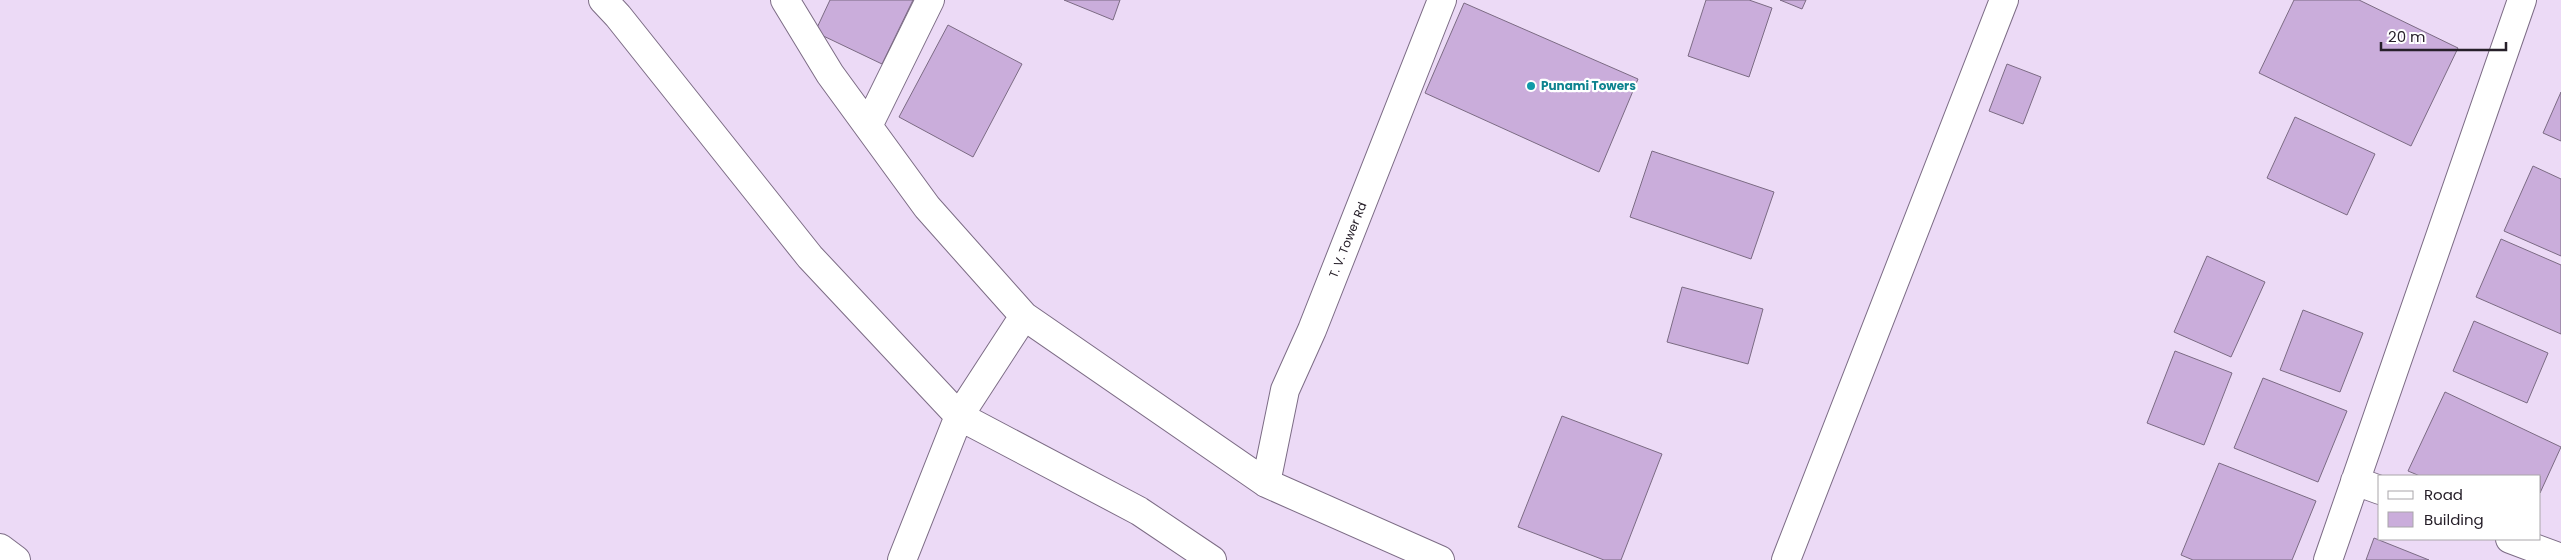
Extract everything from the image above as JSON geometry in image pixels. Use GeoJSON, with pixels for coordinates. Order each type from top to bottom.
{"type":"FeatureCollection","features":[{"type":"Feature","properties":{"kind":"street"},"geometry":{"type":"LineString","coordinates":[[603,0],[618,16],[810,257],[959,416],[1139,511],[1212,560]]}},
{"type":"Feature","properties":{"kind":"street"},"geometry":{"type":"LineString","coordinates":[[785,0],[830,74],[927,207],[1024,316],[1266,483],[1440,560]]}},
{"type":"Feature","properties":{"kind":"street"},"geometry":{"type":"LineString","coordinates":[[868,126],[930,0]]}},
{"type":"Feature","properties":{"kind":"street","name":"T. V. Tower Rd"},"geometry":{"type":"LineString","coordinates":[[1266,483],[1285,390],[1312,330],[1442,0]]}},
{"type":"Feature","properties":{"kind":"street"},"geometry":{"type":"LineString","coordinates":[[1786,560],[2004,0]]}},
{"type":"Feature","properties":{"kind":"street"},"geometry":{"type":"LineString","coordinates":[[2328,560],[2368,486],[2522,0]]}},
{"type":"Feature","properties":{"kind":"street"},"geometry":{"type":"LineString","coordinates":[[902,560],[959,416],[1024,316]]}},
{"type":"Feature","properties":{"kind":"street"},"geometry":{"type":"LineString","coordinates":[[2513,540],[2561,558]]}},
{"type":"Feature","properties":{"kind":"street"},"geometry":{"type":"LineString","coordinates":[[0,548],[16,560]]}},
{"type":"Feature","properties":{"kind":"building"},"geometry":{"type":"Polygon","coordinates":[[[830,0],[913,0],[882,64],[815,32],[830,0]]]}},
{"type":"Feature","properties":{"kind":"building"},"geometry":{"type":"Polygon","coordinates":[[[1064,0],[1120,0],[1113,20],[1064,0]]]}},
{"type":"Feature","properties":{"kind":"building"},"geometry":{"type":"Polygon","coordinates":[[[1706,0],[1749,0],[1772,8],[1749,77],[1688,56],[1706,0]]]}},
{"type":"Feature","properties":{"kind":"building"},"geometry":{"type":"Polygon","coordinates":[[[1780,0],[1806,0],[1802,9],[1780,0]]]}},
{"type":"Feature","properties":{"kind":"building"},"geometry":{"type":"Polygon","coordinates":[[[2294,0],[2359,0],[2458,48],[2411,146],[2259,73],[2294,0]]]}},
{"type":"Feature","properties":{"kind":"building","name":"Punami Towers"},"geometry":{"type":"Polygon","coordinates":[[[1464,3],[1638,79],[1599,172],[1425,93],[1464,3]]]}},
{"type":"Feature","properties":{"kind":"building"},"geometry":{"type":"Polygon","coordinates":[[[948,25],[1022,64],[973,157],[899,117],[948,25]]]}},
{"type":"Feature","properties":{"kind":"building"},"geometry":{"type":"Polygon","coordinates":[[[2007,64],[2041,77],[2023,124],[1989,111],[2007,64]]]}},
{"type":"Feature","properties":{"kind":"building"},"geometry":{"type":"Polygon","coordinates":[[[2561,92],[2561,141],[2543,133],[2561,92]]]}},
{"type":"Feature","properties":{"kind":"building"},"geometry":{"type":"Polygon","coordinates":[[[2295,117],[2375,154],[2347,215],[2267,178],[2295,117]]]}},
{"type":"Feature","properties":{"kind":"building"},"geometry":{"type":"Polygon","coordinates":[[[1652,151],[1774,192],[1751,259],[1630,217],[1652,151]]]}},
{"type":"Feature","properties":{"kind":"building"},"geometry":{"type":"Polygon","coordinates":[[[2533,166],[2561,179],[2561,256],[2504,231],[2533,166]]]}},
{"type":"Feature","properties":{"kind":"building"},"geometry":{"type":"Polygon","coordinates":[[[2501,239],[2561,265],[2561,334],[2476,297],[2501,239]]]}},
{"type":"Feature","properties":{"kind":"building"},"geometry":{"type":"Polygon","coordinates":[[[2207,256],[2265,282],[2231,357],[2174,332],[2207,256]]]}},
{"type":"Feature","properties":{"kind":"building"},"geometry":{"type":"Polygon","coordinates":[[[1682,287],[1763,309],[1748,364],[1667,342],[1682,287]]]}},
{"type":"Feature","properties":{"kind":"building"},"geometry":{"type":"Polygon","coordinates":[[[2303,310],[2363,333],[2340,392],[2280,370],[2303,310]]]}},
{"type":"Feature","properties":{"kind":"building"},"geometry":{"type":"Polygon","coordinates":[[[2474,321],[2548,353],[2527,403],[2453,371],[2474,321]]]}},
{"type":"Feature","properties":{"kind":"building"},"geometry":{"type":"Polygon","coordinates":[[[2175,351],[2232,373],[2204,445],[2147,423],[2175,351]]]}},
{"type":"Feature","properties":{"kind":"building"},"geometry":{"type":"Polygon","coordinates":[[[2263,378],[2347,411],[2318,482],[2234,448],[2263,378]]]}},
{"type":"Feature","properties":{"kind":"building"},"geometry":{"type":"Polygon","coordinates":[[[2445,392],[2561,447],[2541,491],[2541,475],[2418,475],[2408,471],[2445,392]]]}},
{"type":"Feature","properties":{"kind":"building"},"geometry":{"type":"Polygon","coordinates":[[[1562,416],[1662,454],[1621,560],[1604,560],[1518,527],[1562,416]]]}},
{"type":"Feature","properties":{"kind":"building"},"geometry":{"type":"Polygon","coordinates":[[[2219,463],[2316,501],[2292,560],[2193,560],[2181,555],[2219,463]]]}},
{"type":"Feature","properties":{"kind":"building"},"geometry":{"type":"Polygon","coordinates":[[[2374,538],[2429,560],[2366,560],[2374,538]]]}},
{"type":"Feature","properties":{"kind":"place","name":"Punami Towers"},"geometry":{"type":"Point","coordinates":[1531,86]}}]}
